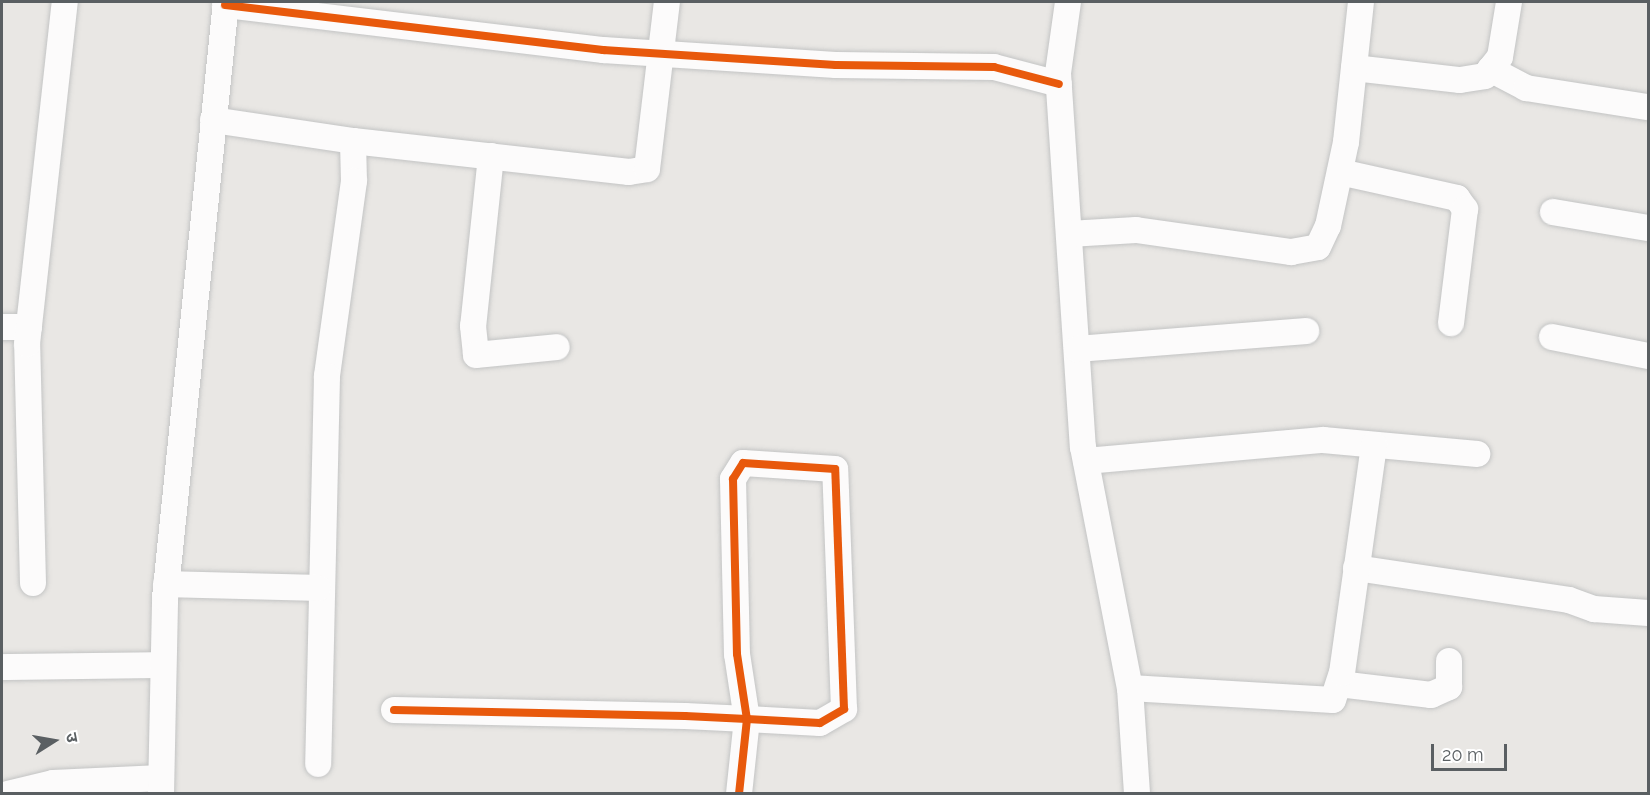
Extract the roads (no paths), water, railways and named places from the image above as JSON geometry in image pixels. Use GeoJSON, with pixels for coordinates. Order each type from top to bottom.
{"type":"FeatureCollection","features":[{"type":"Feature","properties":{"kind":"street"},"geometry":{"type":"LineString","coordinates":[[33,583],[28,327],[64,2]]}},
{"type":"Feature","properties":{"kind":"street"},"geometry":{"type":"LineString","coordinates":[[213,120],[353,141],[491,156],[647,169],[667,2]]}},
{"type":"Feature","properties":{"kind":"street"},"geometry":{"type":"LineString","coordinates":[[1068,2],[1059,84],[1086,461],[1130,687],[1137,794]]}},
{"type":"Feature","properties":{"kind":"street"},"geometry":{"type":"LineString","coordinates":[[1069,234],[1136,230],[1291,252],[1318,247],[1340,171],[1361,2]]}},
{"type":"Feature","properties":{"kind":"street"},"geometry":{"type":"LineString","coordinates":[[1354,68],[1460,80],[1485,76],[1500,57],[1509,2]]}},
{"type":"Feature","properties":{"kind":"street"},"geometry":{"type":"LineString","coordinates":[[8,794],[54,783],[161,786],[166,584],[225,3],[661,53],[836,65],[994,67],[1059,84]]}},
{"type":"Feature","properties":{"kind":"street"},"geometry":{"type":"LineString","coordinates":[[1490,69],[1526,88],[1648,107]]}},
{"type":"Feature","properties":{"kind":"street"},"geometry":{"type":"LineString","coordinates":[[318,764],[318,588],[327,376],[354,181],[353,141]]}},
{"type":"Feature","properties":{"kind":"street"},"geometry":{"type":"LineString","coordinates":[[491,156],[473,326],[476,355],[557,347]]}},
{"type":"Feature","properties":{"kind":"street"},"geometry":{"type":"LineString","coordinates":[[1340,171],[1457,198],[1465,209],[1451,323]]}},
{"type":"Feature","properties":{"kind":"street"},"geometry":{"type":"LineString","coordinates":[[1553,212],[1648,228]]}},
{"type":"Feature","properties":{"kind":"street"},"geometry":{"type":"LineString","coordinates":[[2,327],[28,327]]}},
{"type":"Feature","properties":{"kind":"street"},"geometry":{"type":"LineString","coordinates":[[1077,349],[1306,330]]}},
{"type":"Feature","properties":{"kind":"street"},"geometry":{"type":"LineString","coordinates":[[1552,337],[1648,356]]}},
{"type":"Feature","properties":{"kind":"street"},"geometry":{"type":"LineString","coordinates":[[1086,461],[1323,440],[1477,454]]}},
{"type":"Feature","properties":{"kind":"street"},"geometry":{"type":"LineString","coordinates":[[1130,687],[1308,701],[1333,700],[1338,684],[1374,445]]}},
{"type":"Feature","properties":{"kind":"street"},"geometry":{"type":"LineString","coordinates":[[394,710],[747,719],[820,723],[844,709],[835,469],[743,463],[733,479],[737,654],[747,719],[739,794]]}},
{"type":"Feature","properties":{"kind":"street"},"geometry":{"type":"LineString","coordinates":[[1356,568],[1569,600],[1594,609],[1648,613]]}},
{"type":"Feature","properties":{"kind":"street"},"geometry":{"type":"LineString","coordinates":[[166,584],[318,588]]}},
{"type":"Feature","properties":{"kind":"street"},"geometry":{"type":"LineString","coordinates":[[1338,684],[1431,695],[1449,687],[1449,661]]}},
{"type":"Feature","properties":{"kind":"street"},"geometry":{"type":"LineString","coordinates":[[2,667],[163,665]]}}]}
